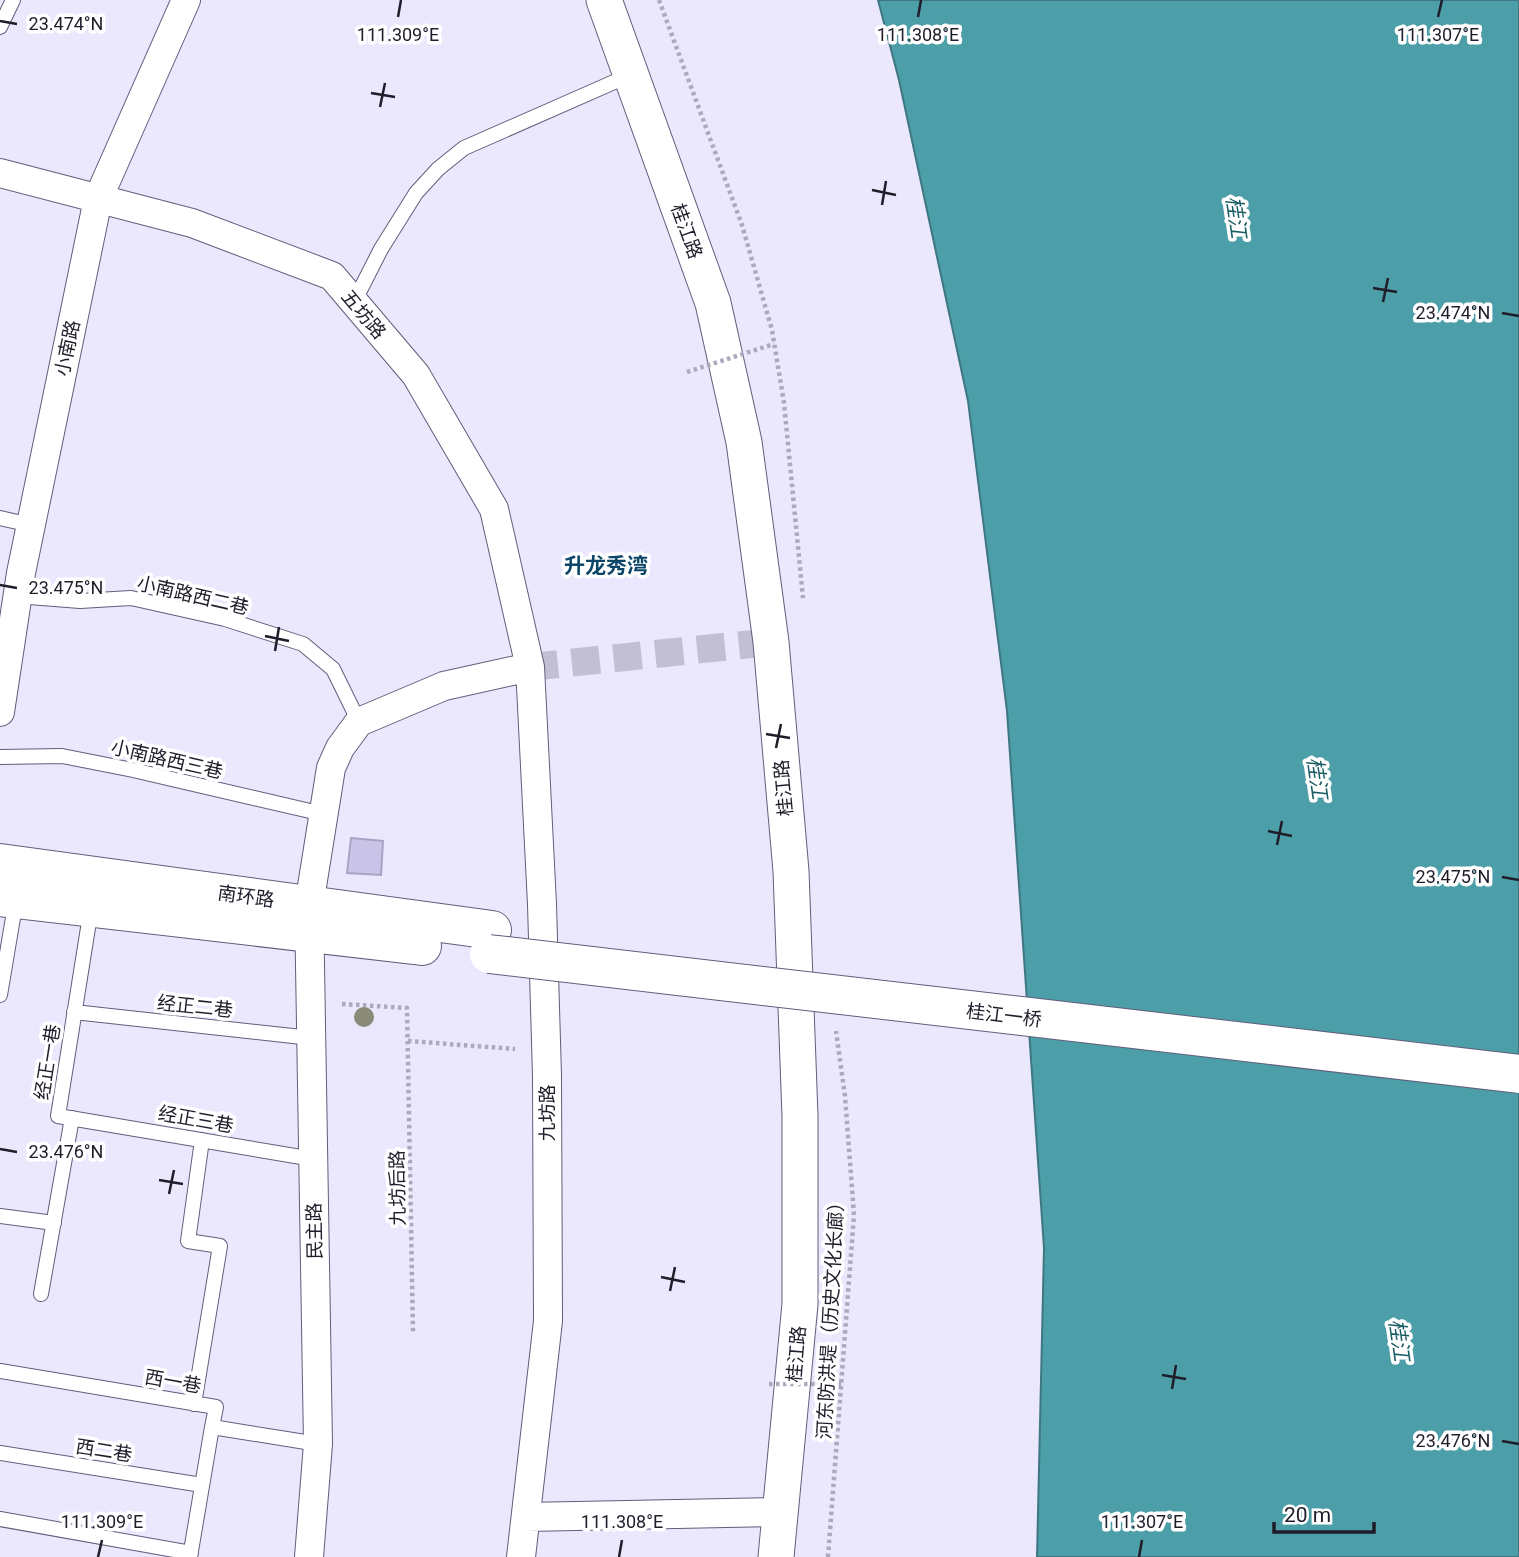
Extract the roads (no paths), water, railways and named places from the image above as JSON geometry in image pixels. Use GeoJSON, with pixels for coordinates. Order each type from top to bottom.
{"type":"FeatureCollection","features":[{"type":"Feature","properties":{"kind":"main road","name":"南环路"},"geometry":{"type":"LineString","coordinates":[[0,863],[309,919],[491,942]]}},
{"type":"Feature","properties":{"kind":"main road","name":"南环路"},"geometry":{"type":"LineString","coordinates":[[8,898],[91,908],[309,919]]}},
{"type":"Feature","properties":{"kind":"main road","name":"桂江一桥"},"geometry":{"type":"LineString","coordinates":[[491,942],[831,994],[1519,1074]]}},
{"type":"Feature","properties":{"kind":"main road","name":"桂江一桥"},"geometry":{"type":"LineString","coordinates":[[491,942],[1519,1049]]}},
{"type":"Feature","properties":{"kind":"street","name":"小南路"},"geometry":{"type":"LineString","coordinates":[[0,712],[2,681],[17,596],[98,199],[186,0]]}},
{"type":"Feature","properties":{"kind":"street","name":"桂江路"},"geometry":{"type":"LineString","coordinates":[[604,0],[713,303],[744,442],[771,642],[790,871],[800,1116],[800,1304],[776,1557]]}},
{"type":"Feature","properties":{"kind":"street","name":"五坊路"},"geometry":{"type":"LineString","coordinates":[[0,173],[192,223],[332,276],[416,375],[494,509],[530,667]]}},
{"type":"Feature","properties":{"kind":"street"},"geometry":{"type":"LineString","coordinates":[[359,722],[444,686],[530,667]]}},
{"type":"Feature","properties":{"kind":"street","name":"九坊路"},"geometry":{"type":"LineString","coordinates":[[521,1557],[548,1321],[546,1051],[530,667]]}},
{"type":"Feature","properties":{"kind":"street","name":"民主路"},"geometry":{"type":"LineString","coordinates":[[309,1557],[317,1444],[309,919],[331,768],[340,748],[359,722]]}},
{"type":"Feature","properties":{"kind":"street"},"geometry":{"type":"LineString","coordinates":[[526,1517],[782,1511]]}},
{"type":"Feature","properties":{"kind":"lane"},"geometry":{"type":"LineString","coordinates":[[0,27],[13,0]]}},
{"type":"Feature","properties":{"kind":"lane"},"geometry":{"type":"LineString","coordinates":[[354,302],[381,249],[415,194],[438,169],[464,148],[630,75]]}},
{"type":"Feature","properties":{"kind":"lane"},"geometry":{"type":"LineString","coordinates":[[0,518],[31,525]]}},
{"type":"Feature","properties":{"kind":"lane","name":"小南路西二巷"},"geometry":{"type":"LineString","coordinates":[[17,596],[80,601],[131,598],[225,619],[303,644],[332,668],[359,722]]}},
{"type":"Feature","properties":{"kind":"lane","name":"小南路西三巷"},"geometry":{"type":"LineString","coordinates":[[0,757],[62,756],[323,814]]}},
{"type":"Feature","properties":{"kind":"lane"},"geometry":{"type":"LineString","coordinates":[[0,995],[8,898]]}},
{"type":"Feature","properties":{"kind":"lane","name":"经正一巷"},"geometry":{"type":"LineString","coordinates":[[41,1294],[72,1118],[58,1115],[91,908]]}},
{"type":"Feature","properties":{"kind":"lane","name":"经正二巷"},"geometry":{"type":"LineString","coordinates":[[74,1012],[311,1038]]}},
{"type":"Feature","properties":{"kind":"lane","name":"经正三巷"},"geometry":{"type":"LineString","coordinates":[[72,1118],[313,1159]]}},
{"type":"Feature","properties":{"kind":"lane"},"geometry":{"type":"LineString","coordinates":[[194,1404],[220,1246],[188,1241],[202,1140]]}},
{"type":"Feature","properties":{"kind":"lane"},"geometry":{"type":"LineString","coordinates":[[0,1216],[54,1223]]}},
{"type":"Feature","properties":{"kind":"lane","name":"西一巷"},"geometry":{"type":"LineString","coordinates":[[0,1371],[215,1407],[212,1427]]}},
{"type":"Feature","properties":{"kind":"lane"},"geometry":{"type":"LineString","coordinates":[[0,1519],[190,1555],[212,1427],[317,1444]]}},
{"type":"Feature","properties":{"kind":"lane","name":"西二巷"},"geometry":{"type":"LineString","coordinates":[[0,1453],[202,1485]]}},
{"type":"Feature","properties":{"kind":"water","name":"桂江"},"geometry":{"type":"Polygon","coordinates":[[[878,0],[1519,0],[1519,1557],[1037,1557],[1044,1248],[1007,711],[968,401],[899,80],[878,0]]]}},
{"type":"Feature","properties":{"kind":"tunnel"},"geometry":{"type":"LineString","coordinates":[[530,667],[771,642]]}},
{"type":"Feature","properties":{"kind":"district","name":"升龙秀湾"},"geometry":{"type":"Point","coordinates":[606,566]}}]}
